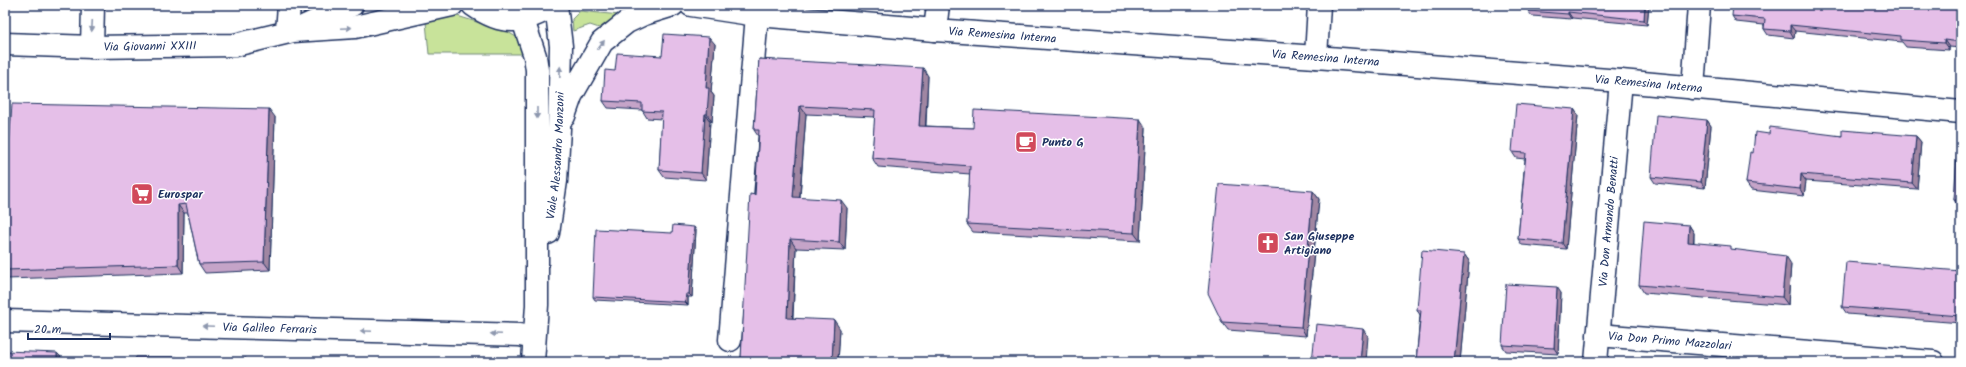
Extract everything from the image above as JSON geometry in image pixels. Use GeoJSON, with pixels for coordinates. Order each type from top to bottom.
{"type":"FeatureCollection","features":[{"type":"Feature","properties":{"kind":"street"},"geometry":{"type":"LineString","coordinates":[[92,47],[93,5]]}},
{"type":"Feature","properties":{"kind":"street"},"geometry":{"type":"LineString","coordinates":[[289,5],[290,32]]}},
{"type":"Feature","properties":{"kind":"street","name":"Via Giovanni XXIII"},"geometry":{"type":"LineString","coordinates":[[290,32],[352,5]]}},
{"type":"Feature","properties":{"kind":"street","name":"Via Giovanni XXIII"},"geometry":{"type":"LineString","coordinates":[[5,44],[92,47],[235,45],[290,32],[355,28],[452,5]]}},
{"type":"Feature","properties":{"kind":"street"},"geometry":{"type":"LineString","coordinates":[[473,5],[491,16],[502,19],[523,20],[536,16],[555,5]]}},
{"type":"Feature","properties":{"kind":"street","name":"Viale Alessandro Manzoni"},"geometry":{"type":"LineString","coordinates":[[534,362],[534,338],[537,305],[556,181],[561,46],[555,5]]}},
{"type":"Feature","properties":{"kind":"street","name":"Via Remesina Interna"},"geometry":{"type":"LineString","coordinates":[[691,5],[757,15],[935,30],[1316,57],[1621,81],[1961,112]]}},
{"type":"Feature","properties":{"kind":"street"},"geometry":{"type":"LineString","coordinates":[[935,30],[938,5]]}},
{"type":"Feature","properties":{"kind":"street"},"geometry":{"type":"LineString","coordinates":[[1316,57],[1319,5]]}},
{"type":"Feature","properties":{"kind":"street"},"geometry":{"type":"LineString","coordinates":[[1693,88],[1699,5]]}},
{"type":"Feature","properties":{"kind":"street"},"geometry":{"type":"LineString","coordinates":[[559,129],[571,96],[602,42],[627,22],[660,6]]}},
{"type":"Feature","properties":{"kind":"street"},"geometry":{"type":"LineString","coordinates":[[730,340],[757,15]]}},
{"type":"Feature","properties":{"kind":"street","name":"Viale Alessandro Manzoni"},"geometry":{"type":"LineString","coordinates":[[523,20],[535,56],[537,70],[537,305]]}},
{"type":"Feature","properties":{"kind":"street","name":"Via Don Armando Benatti"},"geometry":{"type":"LineString","coordinates":[[1596,362],[1621,81]]}},
{"type":"Feature","properties":{"kind":"street","name":"Via Galileo Ferraris"},"geometry":{"type":"LineString","coordinates":[[5,321],[512,335],[534,338]]}},
{"type":"Feature","properties":{"kind":"street","name":"Via Don Primo Mazzolari"},"geometry":{"type":"LineString","coordinates":[[1598,335],[1933,362]]}},
{"type":"Feature","properties":{"kind":"green space"},"geometry":{"type":"Polygon","coordinates":[[[580,11],[620,15],[599,28],[590,25],[573,31],[572,19],[580,11]]]}},
{"type":"Feature","properties":{"kind":"green space"},"geometry":{"type":"Polygon","coordinates":[[[454,15],[506,31],[518,38],[524,54],[429,54],[426,22],[454,15]]]}},
{"type":"Feature","properties":{"kind":"building"},"geometry":{"type":"Polygon","coordinates":[[[1529,5],[1645,5],[1644,20],[1568,12],[1568,14],[1528,11],[1529,5]]]}},
{"type":"Feature","properties":{"kind":"building"},"geometry":{"type":"Polygon","coordinates":[[[1733,5],[1961,5],[1961,42],[1944,40],[1944,43],[1901,40],[1901,36],[1790,25],[1790,31],[1764,29],[1765,19],[1732,16],[1733,5]]]}},
{"type":"Feature","properties":{"kind":"building"},"geometry":{"type":"Polygon","coordinates":[[[664,34],[709,37],[706,88],[709,88],[707,114],[705,114],[701,173],[659,170],[662,112],[642,111],[642,103],[603,101],[605,70],[615,71],[617,53],[662,56],[664,34]]]}},
{"type":"Feature","properties":{"kind":"building"},"geometry":{"type":"Polygon","coordinates":[[[759,59],[923,68],[919,126],[973,128],[974,110],[1140,119],[1134,233],[967,224],[970,166],[872,158],[875,110],[800,106],[793,197],[841,200],[839,242],[790,239],[787,318],[834,320],[832,362],[741,358],[750,194],[755,195],[759,130],[754,130],[759,59]]]}},
{"type":"Feature","properties":{"kind":"building","name":"Eurospar"},"geometry":{"type":"Polygon","coordinates":[[[12,104],[269,109],[264,262],[199,264],[186,204],[178,205],[178,265],[5,270],[5,204],[12,104]]]}},
{"type":"Feature","properties":{"kind":"building"},"geometry":{"type":"Polygon","coordinates":[[[1516,104],[1574,109],[1562,243],[1518,239],[1526,153],[1512,152],[1516,104]]]}},
{"type":"Feature","properties":{"kind":"building"},"geometry":{"type":"Polygon","coordinates":[[[1656,115],[1707,120],[1701,182],[1651,177],[1656,115]]]}},
{"type":"Feature","properties":{"kind":"building"},"geometry":{"type":"Polygon","coordinates":[[[1770,127],[1842,136],[1842,130],[1916,136],[1912,183],[1801,174],[1800,189],[1746,183],[1750,152],[1753,153],[1755,132],[1769,134],[1770,127]]]}},
{"type":"Feature","properties":{"kind":"building"},"geometry":{"type":"Polygon","coordinates":[[[1958,137],[1961,138],[1961,200],[1954,200],[1958,137]]]}},
{"type":"Feature","properties":{"kind":"building","name":"San Giuseppe Artigiano"},"geometry":{"type":"Polygon","coordinates":[[[1219,184],[1313,191],[1301,327],[1222,322],[1208,293],[1219,184]]]}},
{"type":"Feature","properties":{"kind":"building"},"geometry":{"type":"Polygon","coordinates":[[[1644,221],[1689,225],[1688,242],[1731,246],[1731,249],[1786,256],[1782,297],[1639,285],[1644,221]]]}},
{"type":"Feature","properties":{"kind":"building"},"geometry":{"type":"Polygon","coordinates":[[[673,225],[694,227],[689,294],[686,294],[685,302],[593,297],[596,229],[672,233],[673,225]]]}},
{"type":"Feature","properties":{"kind":"building"},"geometry":{"type":"Polygon","coordinates":[[[1422,250],[1464,254],[1454,362],[1416,362],[1421,310],[1417,310],[1422,250]]]}},
{"type":"Feature","properties":{"kind":"building"},"geometry":{"type":"Polygon","coordinates":[[[1846,262],[1961,271],[1961,316],[1842,307],[1846,262]]]}},
{"type":"Feature","properties":{"kind":"building"},"geometry":{"type":"Polygon","coordinates":[[[1506,284],[1557,287],[1554,348],[1502,345],[1506,284]]]}},
{"type":"Feature","properties":{"kind":"building"},"geometry":{"type":"Polygon","coordinates":[[[1316,324],[1363,329],[1360,362],[1312,362],[1316,324]]]}},
{"type":"Feature","properties":{"kind":"building"},"geometry":{"type":"Polygon","coordinates":[[[5,351],[57,353],[57,362],[5,362],[5,351]]]}},
{"type":"Feature","properties":{"kind":"building"},"geometry":{"type":"Polygon","coordinates":[[[136,357],[177,357],[177,362],[102,362],[102,360],[135,360],[136,357]]]}},
{"type":"Feature","properties":{"kind":"building"},"geometry":{"type":"Polygon","coordinates":[[[246,358],[247,362],[226,362],[246,358]]]}},
{"type":"Feature","properties":{"kind":"place","name":"Punto G"},"geometry":{"type":"Point","coordinates":[1026,142]}},
{"type":"Feature","properties":{"kind":"place","name":"Eurospar"},"geometry":{"type":"Point","coordinates":[142,194]}},
{"type":"Feature","properties":{"kind":"place","name":"San Giuseppe Artigiano"},"geometry":{"type":"Point","coordinates":[1268,243]}}]}
